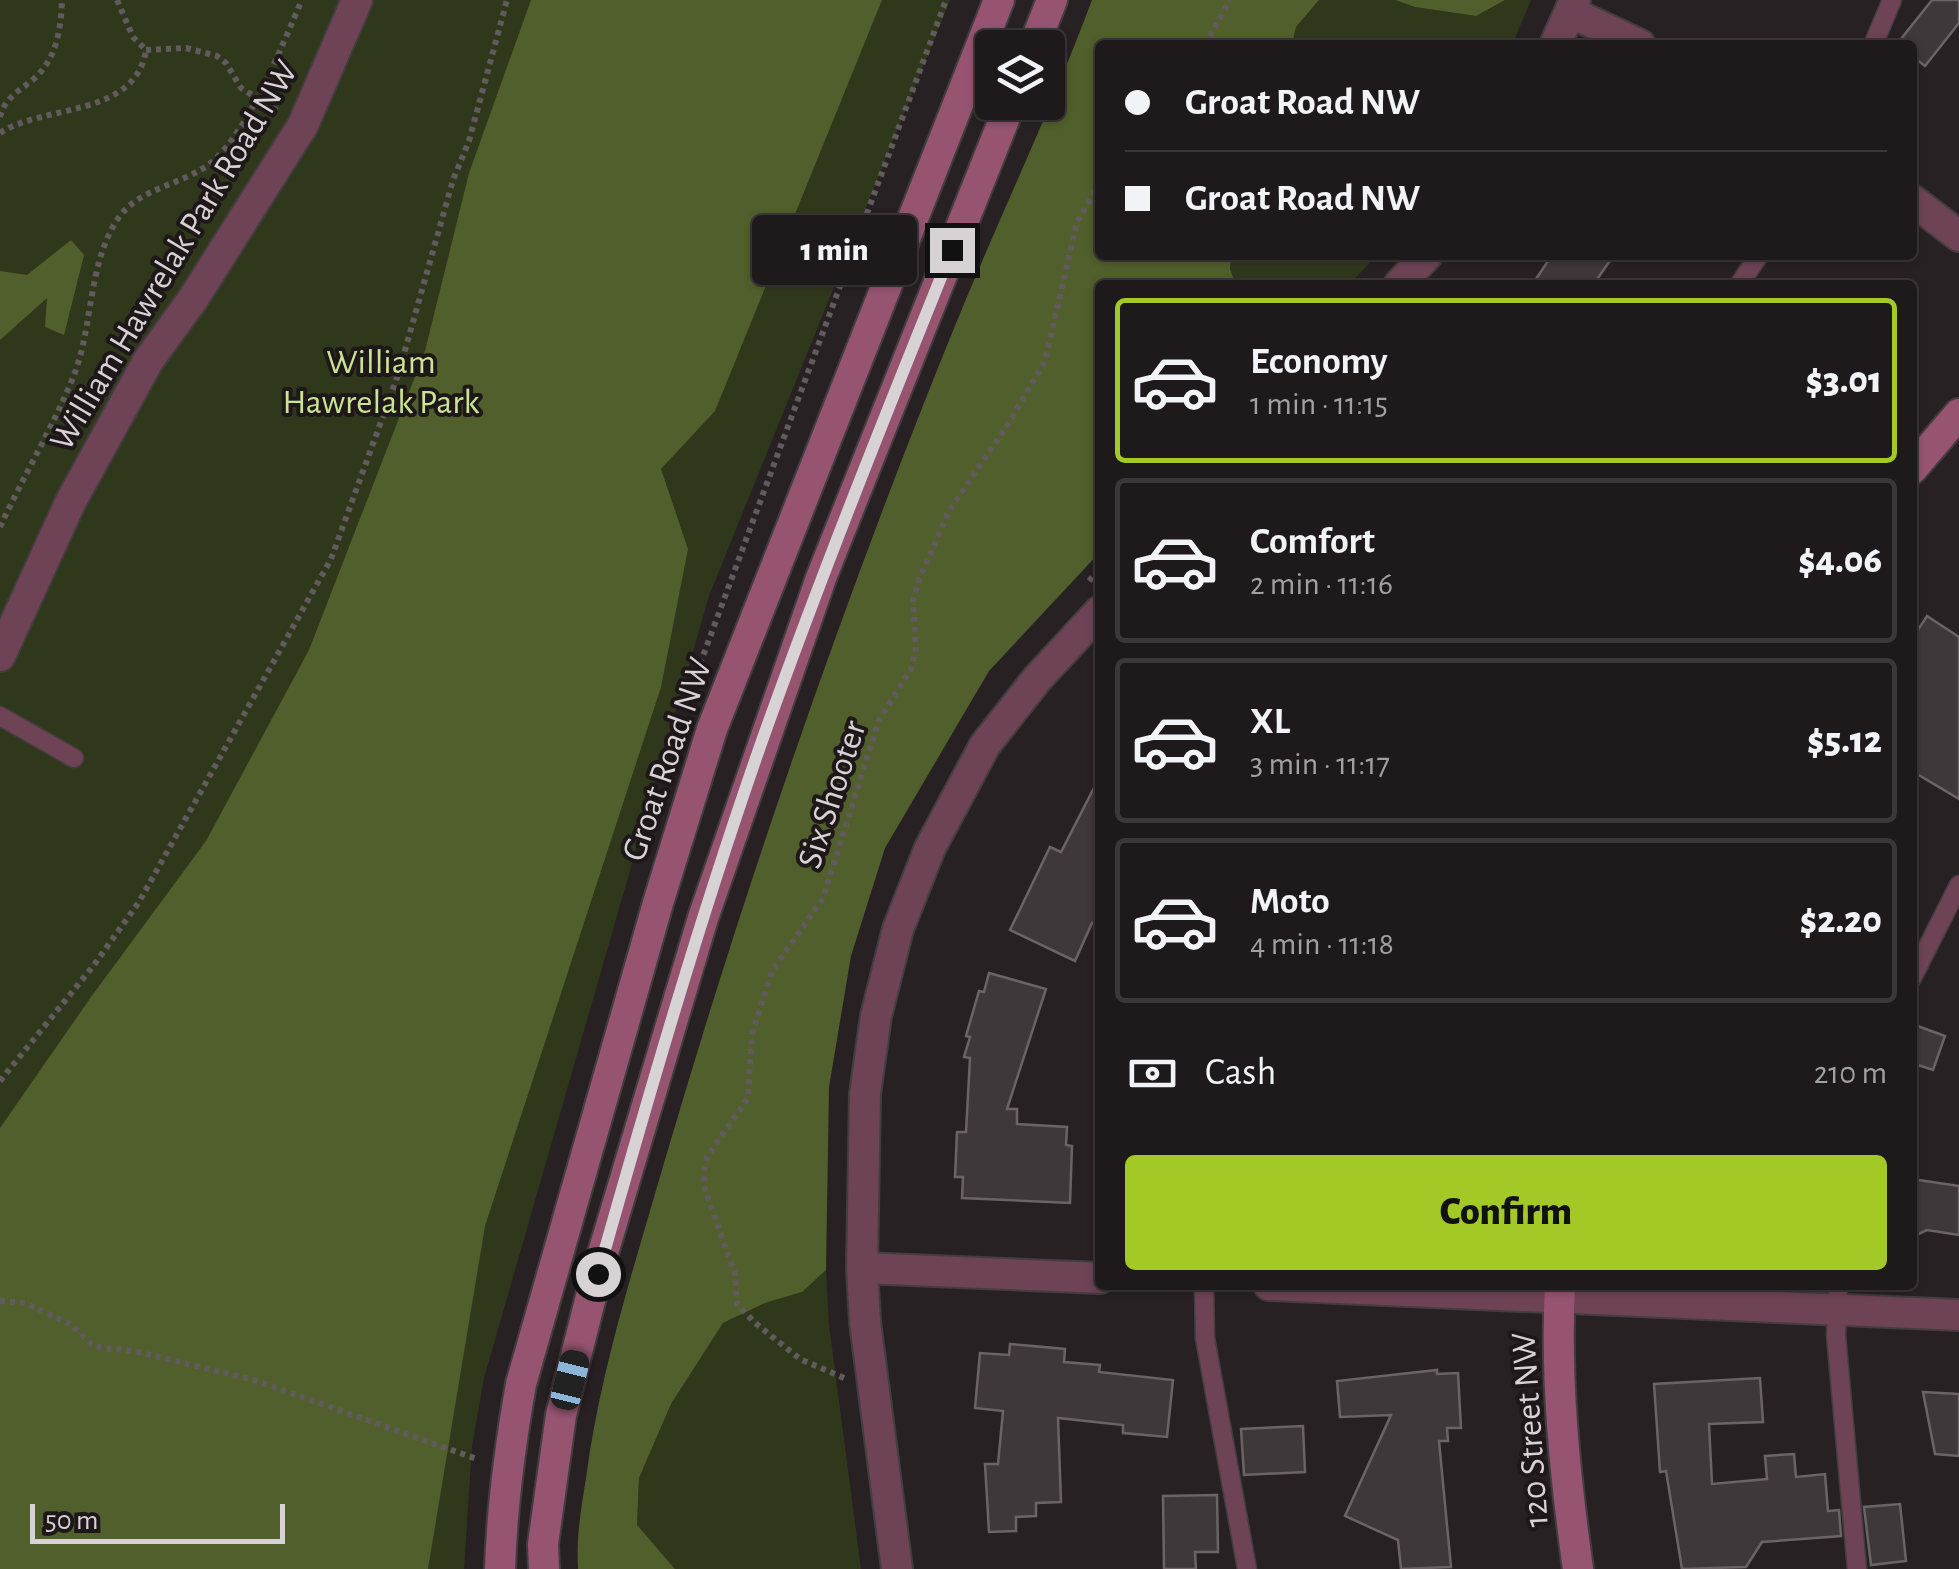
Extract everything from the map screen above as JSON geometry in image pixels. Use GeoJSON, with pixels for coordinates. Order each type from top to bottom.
{"type":"FeatureCollection","features":[{"type":"Feature","properties":{"kind":"main road","name":"Groat Road NW"},"geometry":{"type":"LineString","coordinates":[[500,1569],[507,1467],[521,1384],[658,903],[712,729],[999,0]]}},
{"type":"Feature","properties":{"kind":"main road"},"geometry":{"type":"LineString","coordinates":[[1040,30],[1052,0]]}},
{"type":"Feature","properties":{"kind":"main road"},"geometry":{"type":"LineString","coordinates":[[544,1569],[543,1544],[561,1415],[598,1274],[703,918],[821,578],[1004,120]]}},
{"type":"Feature","properties":{"kind":"main road"},"geometry":{"type":"LineString","coordinates":[[1917,463],[1959,414]]}},
{"type":"Feature","properties":{"kind":"main road","name":"120 Street NW"},"geometry":{"type":"LineString","coordinates":[[1559,1292],[1567,1488],[1578,1569]]}},
{"type":"Feature","properties":{"kind":"street","name":"William Hawrelak Park Road NW"},"geometry":{"type":"LineString","coordinates":[[0,656],[71,501],[148,360],[193,298],[303,125],[357,0]]}},
{"type":"Feature","properties":{"kind":"street"},"geometry":{"type":"LineString","coordinates":[[1556,40],[1572,6],[1631,40]]}},
{"type":"Feature","properties":{"kind":"street"},"geometry":{"type":"LineString","coordinates":[[1917,204],[1959,236]]}},
{"type":"Feature","properties":{"kind":"street"},"geometry":{"type":"LineString","coordinates":[[1404,280],[1422,260]]}},
{"type":"Feature","properties":{"kind":"street"},"geometry":{"type":"LineString","coordinates":[[897,1569],[864,1322],[865,1094],[876,1016],[898,929],[930,848],[986,745],[1036,679],[1095,617]]}},
{"type":"Feature","properties":{"kind":"street"},"geometry":{"type":"LineString","coordinates":[[862,1268],[1095,1278]]}},
{"type":"Feature","properties":{"kind":"street"},"geometry":{"type":"LineString","coordinates":[[1476,1290],[1837,1297],[1959,1316]]}},
{"type":"Feature","properties":{"kind":"lane"},"geometry":{"type":"LineString","coordinates":[[1875,40],[1892,0]]}},
{"type":"Feature","properties":{"kind":"lane"},"geometry":{"type":"LineString","coordinates":[[0,716],[74,758]]}},
{"type":"Feature","properties":{"kind":"lane"},"geometry":{"type":"LineString","coordinates":[[1917,968],[1959,885]]}},
{"type":"Feature","properties":{"kind":"lane"},"geometry":{"type":"LineString","coordinates":[[1204,1290],[1205,1338],[1247,1569]]}},
{"type":"Feature","properties":{"kind":"lane"},"geometry":{"type":"LineString","coordinates":[[1837,1297],[1836,1335],[1856,1569]]}},
{"type":"Feature","properties":{"kind":"path"},"geometry":{"type":"LineString","coordinates":[[0,118],[8,100],[37,76],[51,58],[62,0]]}},
{"type":"Feature","properties":{"kind":"path"},"geometry":{"type":"LineString","coordinates":[[117,0],[133,37],[146,50],[186,48],[217,56],[226,62],[242,88],[303,125]]}},
{"type":"Feature","properties":{"kind":"path"},"geometry":{"type":"LineString","coordinates":[[0,527],[74,377],[103,252],[117,220],[134,200],[192,176],[214,160],[256,99],[302,0]]}},
{"type":"Feature","properties":{"kind":"path"},"geometry":{"type":"LineString","coordinates":[[0,1081],[94,966],[139,902],[331,560],[398,375],[453,180],[469,142],[507,0]]}},
{"type":"Feature","properties":{"kind":"path"},"geometry":{"type":"LineString","coordinates":[[1209,40],[1230,0]]}},
{"type":"Feature","properties":{"kind":"path"},"geometry":{"type":"LineString","coordinates":[[0,133],[10,126],[69,111],[122,90],[138,74],[146,50]]}},
{"type":"Feature","properties":{"kind":"path","name":"Six Shooter"},"geometry":{"type":"LineString","coordinates":[[845,1378],[800,1359],[738,1304],[735,1274],[706,1190],[707,1156],[748,1098],[752,1034],[772,971],[823,898],[879,720],[911,668],[916,648],[912,601],[919,580],[949,512],[1045,362],[1078,222],[1095,192]]}},
{"type":"Feature","properties":{"kind":"path"},"geometry":{"type":"LineString","coordinates":[[0,1300],[25,1303],[72,1324],[91,1344],[102,1348],[134,1350],[254,1380],[477,1458]]}},
{"type":"Feature","properties":{"kind":"green space","name":"William Hawrelak Park"},"geometry":{"type":"Polygon","coordinates":[[[0,0],[950,0],[709,596],[484,1378],[472,1446],[464,1569],[0,1569],[0,0]]]}},
{"type":"Feature","properties":{"kind":"green space"},"geometry":{"type":"Polygon","coordinates":[[[531,0],[882,0],[715,411],[661,469],[688,549],[661,687],[485,1226],[428,1569],[0,1569],[0,1128],[206,841],[309,650],[425,351],[469,173],[531,0]]]}},
{"type":"Feature","properties":{"kind":"green space"},"geometry":{"type":"Polygon","coordinates":[[[1092,0],[1319,0],[1296,27],[1293,40],[1095,40],[1095,260],[1231,260],[1234,280],[1095,280],[1095,557],[989,671],[885,848],[851,956],[829,1087],[826,1270],[802,1292],[765,1303],[723,1323],[671,1404],[639,1478],[637,1525],[675,1569],[578,1569],[582,1501],[609,1359],[695,1058],[833,644],[968,295],[1043,120],[1065,120],[1065,68],[1092,0]]]}},
{"type":"Feature","properties":{"kind":"green space"},"geometry":{"type":"Polygon","coordinates":[[[1319,0],[1395,0],[1476,16],[1505,0],[1531,0],[1514,40],[1293,40],[1296,27],[1319,0]]]}},
{"type":"Feature","properties":{"kind":"green space"},"geometry":{"type":"Polygon","coordinates":[[[1395,0],[1505,0],[1476,16],[1395,0]]]}},
{"type":"Feature","properties":{"kind":"green space"},"geometry":{"type":"Polygon","coordinates":[[[71,240],[84,255],[64,335],[45,327],[47,298],[0,340],[0,271],[27,275],[71,240]]]}},
{"type":"Feature","properties":{"kind":"green space"},"geometry":{"type":"Polygon","coordinates":[[[1231,260],[1372,260],[1354,280],[1234,280],[1231,260]]]}},
{"type":"Feature","properties":{"kind":"green space"},"geometry":{"type":"Polygon","coordinates":[[[826,1270],[829,1325],[861,1569],[675,1569],[637,1526],[639,1478],[671,1404],[723,1323],[765,1303],[802,1292],[826,1270]]]}},
{"type":"Feature","properties":{"kind":"building"},"geometry":{"type":"Polygon","coordinates":[[[1932,0],[1959,0],[1959,23],[1925,66],[1917,60],[1917,40],[1900,40],[1932,0]]]}},
{"type":"Feature","properties":{"kind":"building"},"geometry":{"type":"Polygon","coordinates":[[[1549,260],[1610,260],[1596,280],[1535,280],[1549,260]]]}},
{"type":"Feature","properties":{"kind":"building"},"geometry":{"type":"Polygon","coordinates":[[[1927,616],[1959,637],[1959,799],[1917,774],[1917,631],[1927,616]]]}},
{"type":"Feature","properties":{"kind":"building"},"geometry":{"type":"Polygon","coordinates":[[[1095,786],[1095,924],[1092,923],[1075,961],[1010,930],[1050,847],[1061,852],[1095,786]]]}},
{"type":"Feature","properties":{"kind":"building"},"geometry":{"type":"Polygon","coordinates":[[[989,973],[1046,989],[1007,1109],[1017,1109],[1017,1124],[1067,1127],[1066,1145],[1072,1146],[1070,1203],[962,1198],[963,1177],[955,1177],[957,1132],[966,1132],[970,1058],[964,1057],[970,1037],[966,1036],[979,991],[984,992],[989,973]]]}},
{"type":"Feature","properties":{"kind":"building"},"geometry":{"type":"Polygon","coordinates":[[[1917,1026],[1945,1036],[1933,1070],[1917,1065],[1917,1026]]]}},
{"type":"Feature","properties":{"kind":"building"},"geometry":{"type":"Polygon","coordinates":[[[1917,1180],[1959,1186],[1959,1235],[1927,1230],[1917,1235],[1917,1180]]]}},
{"type":"Feature","properties":{"kind":"building"},"geometry":{"type":"Polygon","coordinates":[[[1010,1344],[1065,1349],[1064,1362],[1100,1365],[1099,1372],[1173,1380],[1167,1437],[1123,1433],[1123,1425],[1058,1418],[1061,1502],[1036,1503],[1036,1516],[1016,1517],[1016,1531],[989,1532],[985,1464],[998,1464],[1003,1411],[975,1408],[980,1353],[1009,1355],[1010,1344]]]}},
{"type":"Feature","properties":{"kind":"building"},"geometry":{"type":"Polygon","coordinates":[[[1437,1370],[1437,1374],[1458,1373],[1461,1428],[1447,1428],[1448,1441],[1439,1441],[1451,1567],[1401,1569],[1398,1540],[1345,1516],[1391,1415],[1340,1417],[1337,1381],[1437,1370]]]}},
{"type":"Feature","properties":{"kind":"building"},"geometry":{"type":"Polygon","coordinates":[[[1760,1378],[1763,1422],[1709,1424],[1712,1484],[1767,1479],[1765,1456],[1794,1454],[1796,1477],[1825,1474],[1828,1511],[1839,1510],[1841,1536],[1762,1542],[1746,1567],[1682,1569],[1666,1471],[1660,1472],[1654,1384],[1760,1378]]]}},
{"type":"Feature","properties":{"kind":"building"},"geometry":{"type":"Polygon","coordinates":[[[1923,1392],[1959,1394],[1959,1456],[1935,1454],[1923,1392]]]}},
{"type":"Feature","properties":{"kind":"building"},"geometry":{"type":"Polygon","coordinates":[[[1303,1426],[1305,1472],[1244,1475],[1241,1429],[1303,1426]]]}},
{"type":"Feature","properties":{"kind":"building"},"geometry":{"type":"Polygon","coordinates":[[[1217,1495],[1218,1552],[1195,1552],[1196,1569],[1164,1569],[1163,1496],[1217,1495]]]}},
{"type":"Feature","properties":{"kind":"building"},"geometry":{"type":"Polygon","coordinates":[[[1900,1504],[1906,1561],[1871,1565],[1864,1507],[1900,1504]]]}},
{"type":"Feature","properties":{"kind":"route"},"geometry":{"type":"LineString","coordinates":[[598,1274],[703,918],[763,740],[821,578],[952,250]]}}]}
